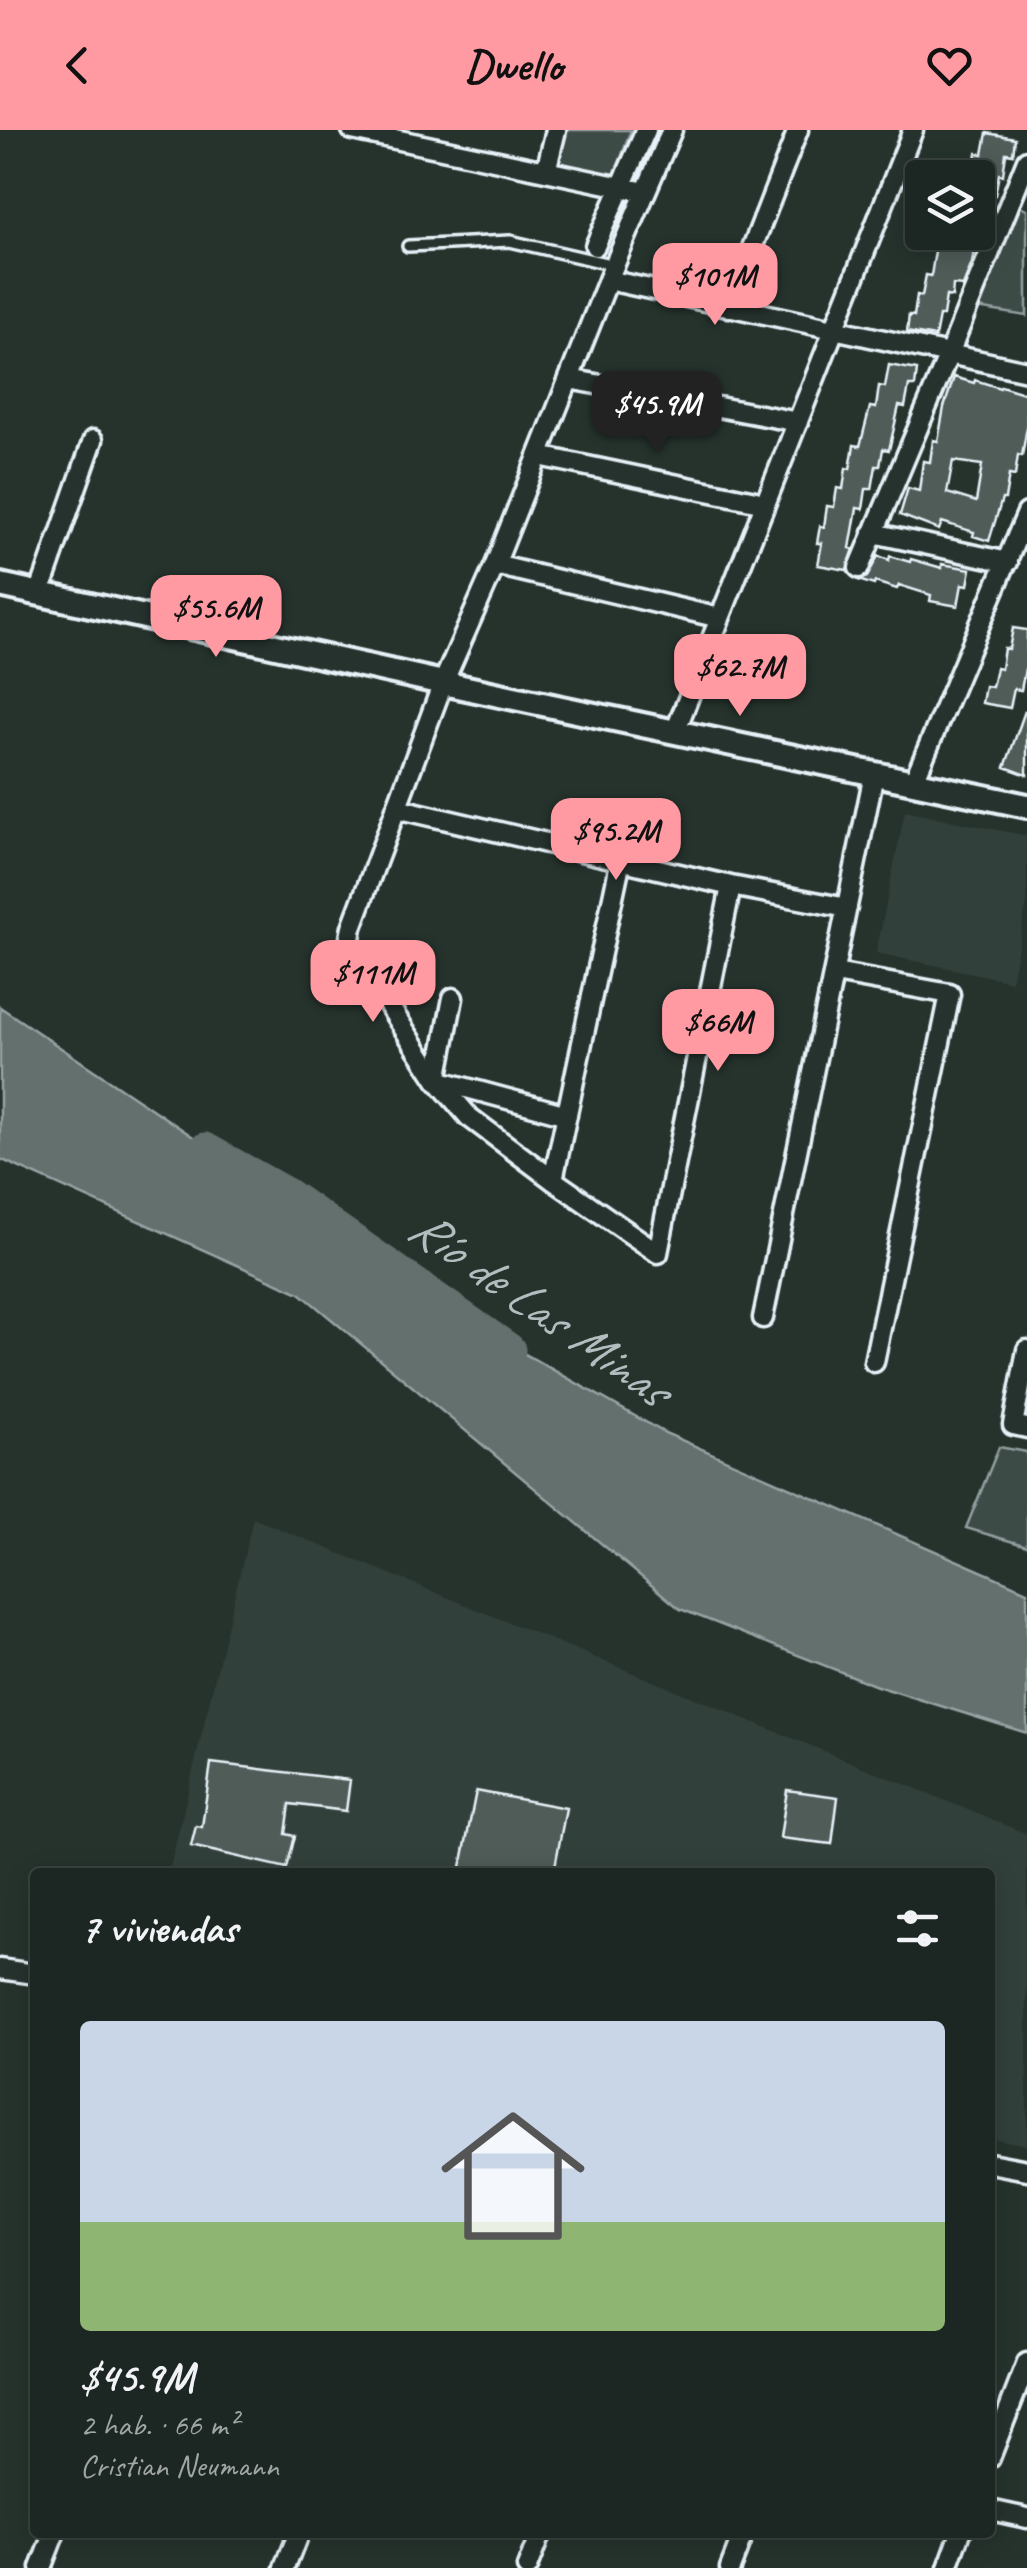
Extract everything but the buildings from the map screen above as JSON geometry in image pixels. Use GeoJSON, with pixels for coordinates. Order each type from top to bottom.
{"type":"FeatureCollection","features":[{"type":"Feature","properties":{"kind":"street"},"geometry":{"type":"LineString","coordinates":[[352,130],[436,139],[546,171],[645,192]]}},
{"type":"Feature","properties":{"kind":"street"},"geometry":{"type":"LineString","coordinates":[[546,171],[556,130]]}},
{"type":"Feature","properties":{"kind":"street"},"geometry":{"type":"LineString","coordinates":[[596,246],[646,130]]}},
{"type":"Feature","properties":{"kind":"street"},"geometry":{"type":"LineString","coordinates":[[672,130],[443,683],[348,944],[437,1080],[469,1117],[658,1253],[732,886]]}},
{"type":"Feature","properties":{"kind":"street"},"geometry":{"type":"LineString","coordinates":[[729,307],[798,130]]}},
{"type":"Feature","properties":{"kind":"street"},"geometry":{"type":"LineString","coordinates":[[675,732],[913,130]]}},
{"type":"Feature","properties":{"kind":"street"},"geometry":{"type":"LineString","coordinates":[[859,568],[1027,160]]}},
{"type":"Feature","properties":{"kind":"street"},"geometry":{"type":"LineString","coordinates":[[611,272],[729,307],[1027,371]]}},
{"type":"Feature","properties":{"kind":"street"},"geometry":{"type":"LineString","coordinates":[[568,379],[798,422]]}},
{"type":"Feature","properties":{"kind":"street"},"geometry":{"type":"LineString","coordinates":[[39,594],[93,440]]}},
{"type":"Feature","properties":{"kind":"street"},"geometry":{"type":"LineString","coordinates":[[539,456],[765,503]]}},
{"type":"Feature","properties":{"kind":"street"},"geometry":{"type":"LineString","coordinates":[[914,782],[1027,513]]}},
{"type":"Feature","properties":{"kind":"street"},"geometry":{"type":"LineString","coordinates":[[873,533],[1008,562]]}},
{"type":"Feature","properties":{"kind":"street"},"geometry":{"type":"LineString","coordinates":[[495,565],[720,618]]}},
{"type":"Feature","properties":{"kind":"street"},"geometry":{"type":"LineString","coordinates":[[0,585],[443,683],[1026,804]]}},
{"type":"Feature","properties":{"kind":"street"},"geometry":{"type":"LineString","coordinates":[[763,1318],[874,774]]}},
{"type":"Feature","properties":{"kind":"street"},"geometry":{"type":"LineString","coordinates":[[396,808],[732,886],[847,908]]}},
{"type":"Feature","properties":{"kind":"street"},"geometry":{"type":"LineString","coordinates":[[554,1180],[621,859]]}},
{"type":"Feature","properties":{"kind":"street"},"geometry":{"type":"LineString","coordinates":[[834,973],[950,994],[874,1362]]}},
{"type":"Feature","properties":{"kind":"street"},"geometry":{"type":"LineString","coordinates":[[437,1080],[453,998]]}},
{"type":"Feature","properties":{"kind":"street"},"geometry":{"type":"LineString","coordinates":[[437,1080],[567,1115]]}},
{"type":"Feature","properties":{"kind":"street"},"geometry":{"type":"LineString","coordinates":[[1020,1426],[1027,1350]]}},
{"type":"Feature","properties":{"kind":"street"},"geometry":{"type":"LineString","coordinates":[[0,1968],[30,1973]]}},
{"type":"Feature","properties":{"kind":"street"},"geometry":{"type":"LineString","coordinates":[[995,2164],[1027,2170]]}},
{"type":"Feature","properties":{"kind":"street"},"geometry":{"type":"LineString","coordinates":[[995,2445],[1027,2363]]}},
{"type":"Feature","properties":{"kind":"street"},"geometry":{"type":"LineString","coordinates":[[995,2511],[1027,2518]]}},
{"type":"Feature","properties":{"kind":"street"},"geometry":{"type":"LineString","coordinates":[[41,2568],[52,2538]]}},
{"type":"Feature","properties":{"kind":"street"},"geometry":{"type":"LineString","coordinates":[[285,2568],[297,2538]]}},
{"type":"Feature","properties":{"kind":"street"},"geometry":{"type":"LineString","coordinates":[[527,2568],[539,2538]]}},
{"type":"Feature","properties":{"kind":"street"},"geometry":{"type":"LineString","coordinates":[[730,2568],[742,2538]]}},
{"type":"Feature","properties":{"kind":"street"},"geometry":{"type":"LineString","coordinates":[[948,2568],[959,2538]]}},
{"type":"Feature","properties":{"kind":"lane"},"geometry":{"type":"LineString","coordinates":[[408,246],[510,241],[611,272]]}},
{"type":"Feature","properties":{"kind":"shaded area"},"geometry":{"type":"Polygon","coordinates":[[[562,130],[631,130],[613,180],[554,168],[562,130]]]}},
{"type":"Feature","properties":{"kind":"shaded area"},"geometry":{"type":"Polygon","coordinates":[[[1020,207],[1027,209],[1027,316],[977,308],[1020,207]]]}},
{"type":"Feature","properties":{"kind":"shaded area"},"geometry":{"type":"Polygon","coordinates":[[[905,811],[1027,836],[1027,903],[1011,981],[876,953],[905,811]]]}},
{"type":"Feature","properties":{"kind":"shaded area"},"geometry":{"type":"Polygon","coordinates":[[[0,1007],[470,1323],[665,1433],[1027,1591],[1027,1733],[877,1686],[680,1609],[300,1293],[0,1159],[0,1007]]]}},
{"type":"Feature","properties":{"kind":"shaded area"},"geometry":{"type":"Polygon","coordinates":[[[999,1447],[1027,1452],[1027,1546],[966,1528],[999,1447]]]}},
{"type":"Feature","properties":{"kind":"shaded area"},"geometry":{"type":"Polygon","coordinates":[[[253,1518],[1027,1834],[1027,2145],[995,2139],[995,1868],[170,1868],[253,1518]]]}},
{"type":"Feature","properties":{"kind":"waterway","name":"Río de Las Minas"},"geometry":{"type":"LineString","coordinates":[[205,1150],[286,1195],[508,1350]]}}]}
